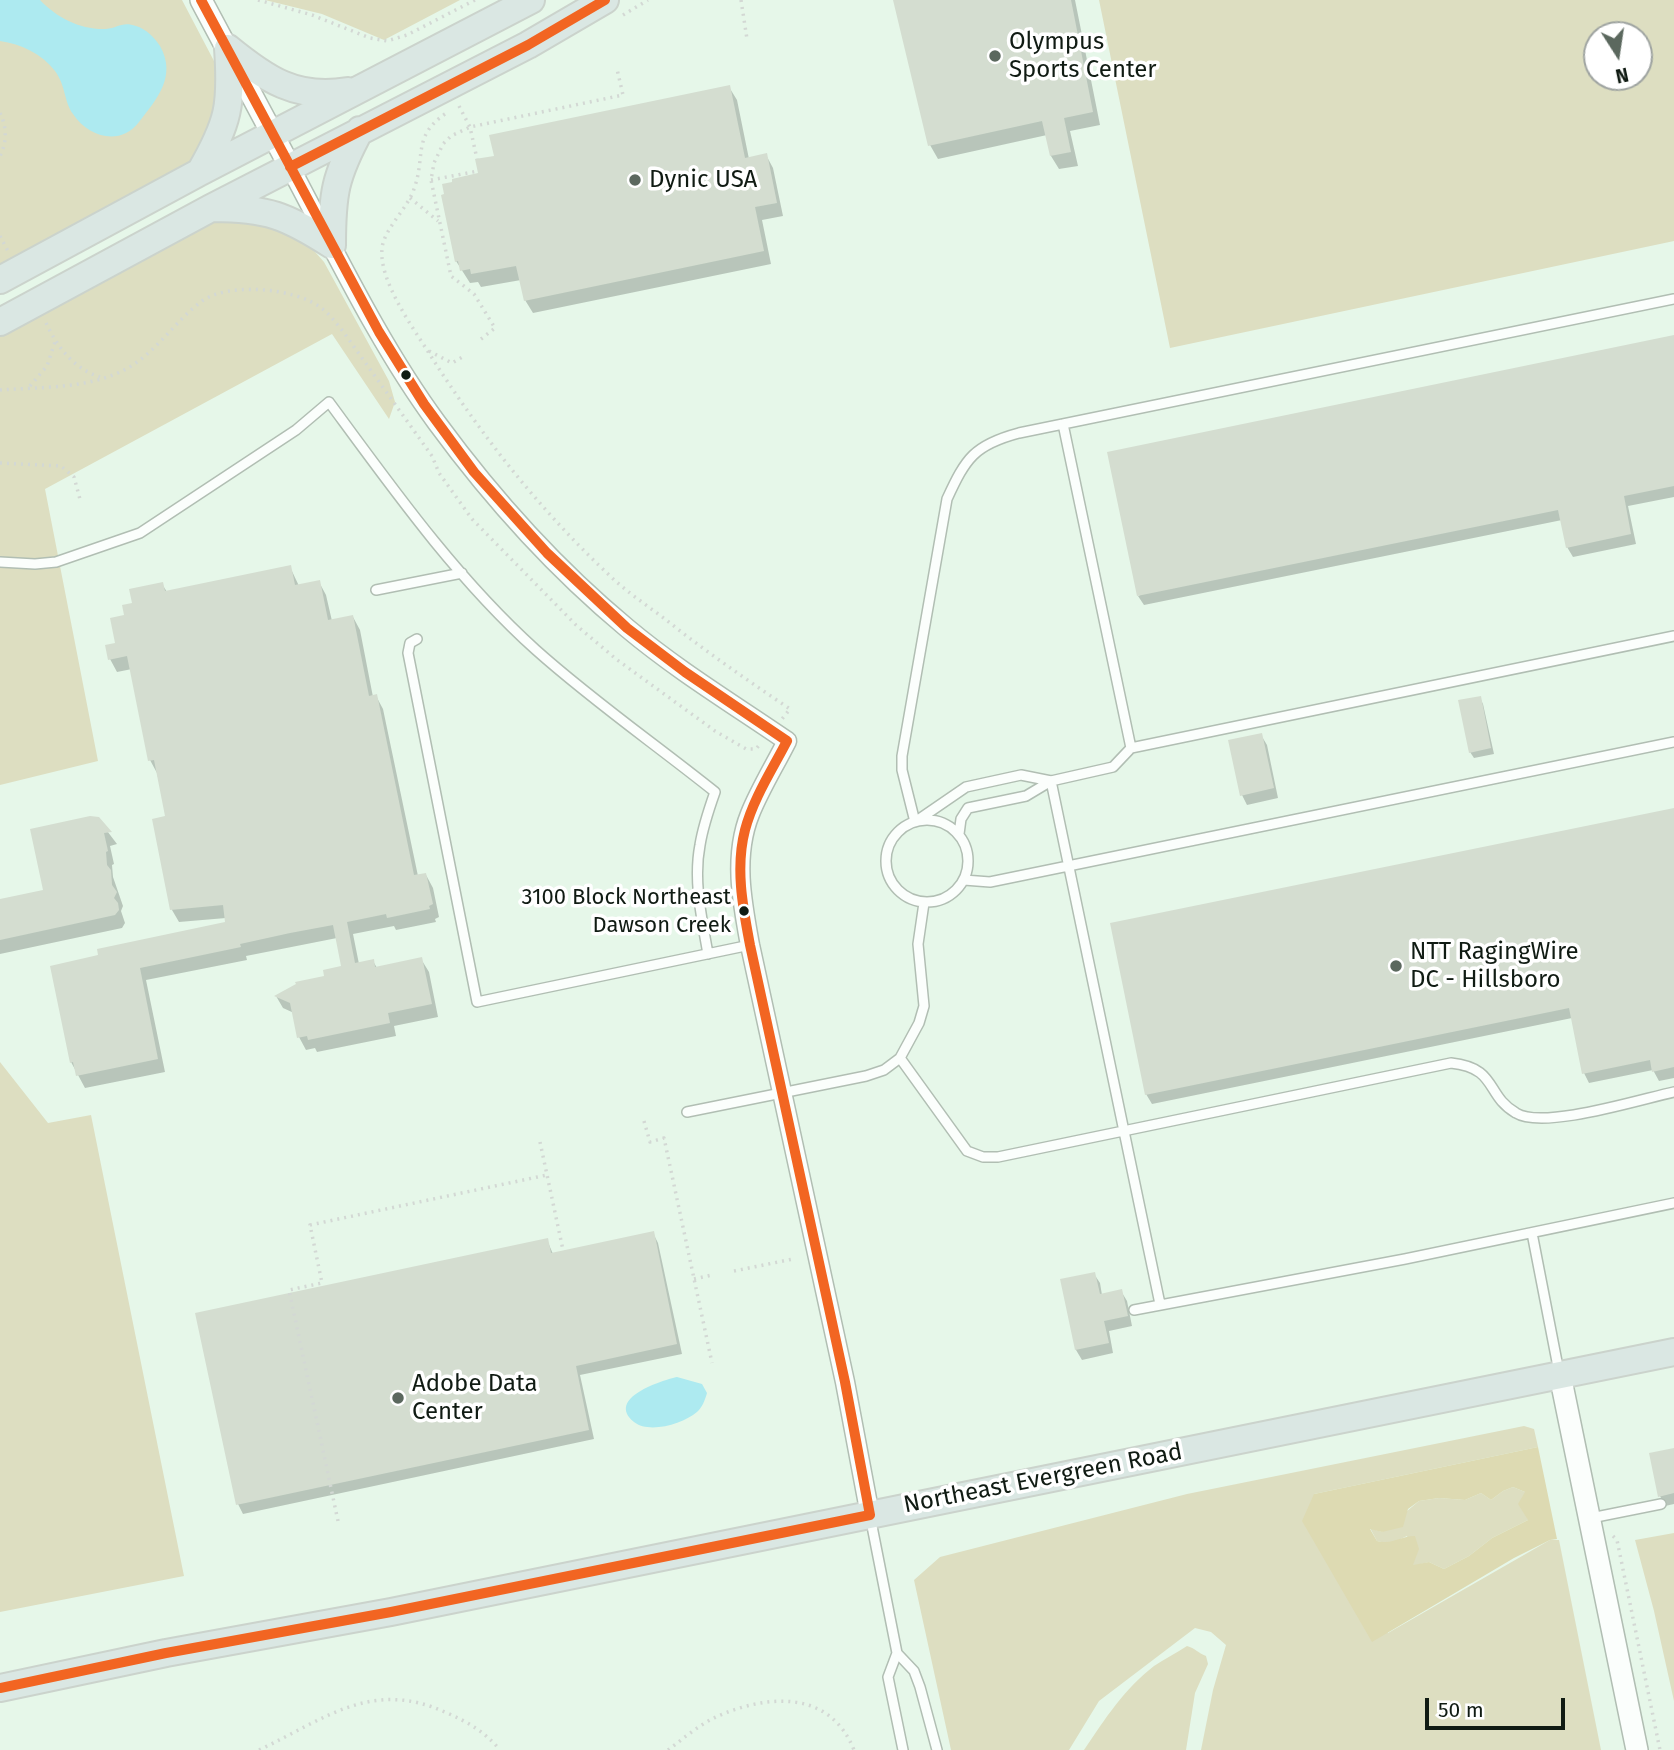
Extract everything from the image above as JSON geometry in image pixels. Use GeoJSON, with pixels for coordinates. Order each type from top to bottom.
{"type":"FeatureCollection","features":[{"type":"Feature","properties":{"kind":"main road"},"geometry":{"type":"LineString","coordinates":[[0,280],[524,2]]}},
{"type":"Feature","properties":{"kind":"main road"},"geometry":{"type":"LineString","coordinates":[[0,322],[361,129],[528,45],[612,8]]}},
{"type":"Feature","properties":{"kind":"main road"},"geometry":{"type":"LineString","coordinates":[[228,48],[258,73],[273,82],[297,90],[330,94],[360,89]]}},
{"type":"Feature","properties":{"kind":"main road"},"geometry":{"type":"LineString","coordinates":[[200,172],[223,128],[229,105],[231,90],[228,48]]}},
{"type":"Feature","properties":{"kind":"main road"},"geometry":{"type":"LineString","coordinates":[[332,245],[332,200],[338,175],[361,129]]}},
{"type":"Feature","properties":{"kind":"main road"},"geometry":{"type":"LineString","coordinates":[[211,208],[258,210],[282,217],[298,223],[332,245]]}},
{"type":"Feature","properties":{"kind":"main road","name":"Northeast Evergreen Road"},"geometry":{"type":"LineString","coordinates":[[0,1688],[166,1653],[391,1612],[1674,1352]]}},
{"type":"Feature","properties":{"kind":"street"},"geometry":{"type":"LineString","coordinates":[[201,0],[380,332],[437,423],[510,513],[555,561],[627,628],[687,674],[787,741],[749,815],[743,841],[740,878],[750,945],[783,1091],[870,1515]]}},
{"type":"Feature","properties":{"kind":"street"},"geometry":{"type":"LineString","coordinates":[[1560,1375],[1637,1750]]}},
{"type":"Feature","properties":{"kind":"lane"},"geometry":{"type":"LineString","coordinates":[[915,822],[901,770],[902,756],[947,499],[959,473],[985,444],[1019,433],[1674,299]]}},
{"type":"Feature","properties":{"kind":"lane"},"geometry":{"type":"LineString","coordinates":[[0,562],[56,562],[140,533],[296,430],[329,402],[429,536],[535,649],[593,699],[715,792],[699,845],[699,898],[708,954]]}},
{"type":"Feature","properties":{"kind":"lane"},"geometry":{"type":"LineString","coordinates":[[1063,424],[1131,748]]}},
{"type":"Feature","properties":{"kind":"lane"},"geometry":{"type":"LineString","coordinates":[[376,590],[462,573]]}},
{"type":"Feature","properties":{"kind":"lane"},"geometry":{"type":"LineString","coordinates":[[959,834],[961,819],[968,808],[1026,796],[1051,781],[1113,767],[1131,748],[1674,636]]}},
{"type":"Feature","properties":{"kind":"lane"},"geometry":{"type":"LineString","coordinates":[[417,639],[410,643],[408,653],[477,1002],[750,945]]}},
{"type":"Feature","properties":{"kind":"lane"},"geometry":{"type":"LineString","coordinates":[[964,880],[990,882],[1674,742]]}},
{"type":"Feature","properties":{"kind":"lane"},"geometry":{"type":"LineString","coordinates":[[915,822],[931,820],[946,824],[959,834],[967,849],[969,865],[964,880],[954,893],[940,901],[923,903],[908,898],[895,888],[887,874],[886,858],[890,842],[900,830],[965,787],[1021,775],[1051,781]]}},
{"type":"Feature","properties":{"kind":"lane"},"geometry":{"type":"LineString","coordinates":[[1051,781],[1160,1304]]}},
{"type":"Feature","properties":{"kind":"lane"},"geometry":{"type":"LineString","coordinates":[[687,1112],[866,1076],[884,1070],[900,1058],[919,1023],[924,1006],[918,944],[923,903]]}},
{"type":"Feature","properties":{"kind":"lane"},"geometry":{"type":"LineString","coordinates":[[900,1058],[967,1151],[983,1157],[998,1157],[1124,1132],[1451,1063],[1481,1072],[1508,1108],[1527,1118],[1551,1119],[1674,1092]]}},
{"type":"Feature","properties":{"kind":"lane"},"geometry":{"type":"LineString","coordinates":[[1134,1310],[1405,1259],[1674,1203]]}},
{"type":"Feature","properties":{"kind":"lane"},"geometry":{"type":"LineString","coordinates":[[1532,1233],[1560,1375]]}},
{"type":"Feature","properties":{"kind":"lane"},"geometry":{"type":"LineString","coordinates":[[1589,1519],[1661,1504]]}},
{"type":"Feature","properties":{"kind":"lane"},"geometry":{"type":"LineString","coordinates":[[870,1515],[897,1653],[888,1677],[903,1750]]}},
{"type":"Feature","properties":{"kind":"lane"},"geometry":{"type":"LineString","coordinates":[[897,1653],[914,1671],[937,1750]]}},
{"type":"Feature","properties":{"kind":"path"},"geometry":{"type":"LineString","coordinates":[[258,0],[312,15],[370,38],[387,41],[407,36],[475,0]]}},
{"type":"Feature","properties":{"kind":"path"},"geometry":{"type":"LineString","coordinates":[[612,8],[648,0]]}},
{"type":"Feature","properties":{"kind":"path"},"geometry":{"type":"LineString","coordinates":[[741,0],[747,39]]}},
{"type":"Feature","properties":{"kind":"path"},"geometry":{"type":"LineString","coordinates":[[481,339],[495,328],[474,294],[451,276],[431,180],[434,163],[443,144],[451,136],[470,127],[623,94],[617,69]]}},
{"type":"Feature","properties":{"kind":"path"},"geometry":{"type":"LineString","coordinates":[[477,159],[470,127],[459,105],[433,123],[425,133],[415,189],[383,243],[383,261],[406,316],[444,377],[500,456],[607,573],[697,644],[790,709]]}},
{"type":"Feature","properties":{"kind":"path"},"geometry":{"type":"LineString","coordinates":[[0,113],[5,123],[0,156]]}},
{"type":"Feature","properties":{"kind":"path"},"geometry":{"type":"LineString","coordinates":[[431,180],[478,171]]}},
{"type":"Feature","properties":{"kind":"path"},"geometry":{"type":"LineString","coordinates":[[410,198],[427,209],[440,223]]}},
{"type":"Feature","properties":{"kind":"path"},"geometry":{"type":"LineString","coordinates":[[0,236],[10,254]]}},
{"type":"Feature","properties":{"kind":"path"},"geometry":{"type":"LineString","coordinates":[[0,390],[76,384],[126,369],[205,299],[219,293],[235,290],[278,292],[304,298],[329,314],[432,456],[439,473],[472,519],[525,576],[616,659],[715,731],[746,750],[756,749]]}},
{"type":"Feature","properties":{"kind":"path"},"geometry":{"type":"LineString","coordinates":[[45,322],[64,354],[89,373],[103,378]]}},
{"type":"Feature","properties":{"kind":"path"},"geometry":{"type":"LineString","coordinates":[[28,388],[47,366],[55,341]]}},
{"type":"Feature","properties":{"kind":"path"},"geometry":{"type":"LineString","coordinates":[[428,351],[452,363],[464,356]]}},
{"type":"Feature","properties":{"kind":"path"},"geometry":{"type":"LineString","coordinates":[[0,463],[61,466],[74,477],[81,503]]}},
{"type":"Feature","properties":{"kind":"path"},"geometry":{"type":"LineString","coordinates":[[645,1121],[650,1142],[664,1138],[712,1363]]}},
{"type":"Feature","properties":{"kind":"path"},"geometry":{"type":"LineString","coordinates":[[540,1142],[563,1250]]}},
{"type":"Feature","properties":{"kind":"path"},"geometry":{"type":"LineString","coordinates":[[338,1521],[289,1290],[322,1283],[310,1225],[547,1175]]}},
{"type":"Feature","properties":{"kind":"path"},"geometry":{"type":"LineString","coordinates":[[734,1271],[793,1258]]}},
{"type":"Feature","properties":{"kind":"path"},"geometry":{"type":"LineString","coordinates":[[694,1279],[712,1275]]}},
{"type":"Feature","properties":{"kind":"path"},"geometry":{"type":"LineString","coordinates":[[1617,1540],[1660,1750]]}},
{"type":"Feature","properties":{"kind":"path"},"geometry":{"type":"LineString","coordinates":[[259,1750],[341,1708],[398,1698],[430,1705],[465,1721],[480,1730],[500,1750]]}},
{"type":"Feature","properties":{"kind":"path"},"geometry":{"type":"LineString","coordinates":[[668,1750],[717,1717],[748,1706],[788,1701],[821,1709],[837,1722],[854,1750]]}},
{"type":"Feature","properties":{"kind":"green space"},"geometry":{"type":"Polygon","coordinates":[[[0,0],[182,0],[214,61],[223,97],[194,162],[0,267],[0,0]]]}},
{"type":"Feature","properties":{"kind":"green space"},"geometry":{"type":"Polygon","coordinates":[[[265,0],[460,0],[384,40],[322,14],[265,0]]]}},
{"type":"Feature","properties":{"kind":"green space"},"geometry":{"type":"Polygon","coordinates":[[[1099,0],[1674,0],[1674,241],[1170,348],[1099,0]]]}},
{"type":"Feature","properties":{"kind":"green space"},"geometry":{"type":"Polygon","coordinates":[[[225,216],[301,236],[324,262],[389,381],[395,402],[389,419],[332,334],[45,489],[98,761],[0,785],[0,333],[146,254],[225,216]]]}},
{"type":"Feature","properties":{"kind":"green space"},"geometry":{"type":"Polygon","coordinates":[[[0,1062],[48,1123],[91,1115],[184,1576],[0,1612],[0,1062]]]}},
{"type":"Feature","properties":{"kind":"green space"},"geometry":{"type":"Polygon","coordinates":[[[1524,1426],[1534,1429],[1538,1447],[1314,1494],[1388,1633],[1550,1540],[1559,1540],[1601,1750],[1201,1750],[1213,1690],[1226,1645],[1211,1632],[1195,1628],[1099,1701],[1069,1750],[951,1750],[914,1580],[940,1557],[1187,1494],[1524,1426]]]}},
{"type":"Feature","properties":{"kind":"green space"},"geometry":{"type":"Polygon","coordinates":[[[1513,1487],[1525,1492],[1528,1520],[1492,1538],[1469,1556],[1444,1569],[1429,1562],[1413,1566],[1407,1536],[1390,1544],[1377,1541],[1370,1528],[1382,1532],[1419,1501],[1439,1498],[1465,1500],[1481,1493],[1491,1500],[1513,1487]]]}},
{"type":"Feature","properties":{"kind":"green space"},"geometry":{"type":"Polygon","coordinates":[[[1674,1533],[1674,1701],[1635,1540],[1674,1533]]]}},
{"type":"Feature","properties":{"kind":"green space"},"geometry":{"type":"Polygon","coordinates":[[[1187,1646],[1206,1656],[1208,1664],[1195,1693],[1186,1750],[1084,1750],[1133,1684],[1154,1666],[1187,1646]]]}},
{"type":"Feature","properties":{"kind":"shaded area"},"geometry":{"type":"Polygon","coordinates":[[[1538,1447],[1557,1539],[1514,1558],[1372,1642],[1302,1521],[1314,1494],[1538,1447]],[[1513,1487],[1491,1500],[1481,1493],[1465,1500],[1439,1498],[1419,1501],[1408,1509],[1403,1527],[1382,1532],[1370,1529],[1377,1541],[1383,1542],[1415,1536],[1419,1549],[1413,1565],[1429,1562],[1444,1569],[1469,1556],[1492,1538],[1528,1520],[1518,1504],[1525,1492],[1513,1487]]]}},
{"type":"Feature","properties":{"kind":"water"},"geometry":{"type":"Polygon","coordinates":[[[0,0],[40,0],[54,12],[79,25],[106,29],[124,24],[140,27],[150,34],[165,57],[166,77],[158,96],[132,130],[105,136],[88,129],[80,122],[70,109],[61,82],[50,65],[31,51],[0,41],[0,0]]]}},
{"type":"Feature","properties":{"kind":"water"},"geometry":{"type":"Polygon","coordinates":[[[677,1377],[702,1384],[707,1393],[699,1410],[666,1426],[640,1426],[634,1422],[627,1413],[631,1398],[650,1386],[677,1377]]]}},
{"type":"Feature","properties":{"kind":"building","name":"Olympus Sports Center"},"geometry":{"type":"Polygon","coordinates":[[[893,0],[1071,0],[1093,112],[1064,118],[1071,152],[1050,156],[1042,121],[928,146],[893,0]]]}},
{"type":"Feature","properties":{"kind":"building","name":"Dynic USA"},"geometry":{"type":"Polygon","coordinates":[[[730,85],[745,158],[767,153],[777,203],[755,207],[764,251],[524,301],[516,266],[471,274],[470,269],[460,271],[458,261],[455,262],[441,195],[444,194],[442,184],[478,173],[475,159],[494,156],[489,135],[730,85]]]}},
{"type":"Feature","properties":{"kind":"building"},"geometry":{"type":"Polygon","coordinates":[[[1674,335],[1674,486],[1624,496],[1631,534],[1566,548],[1558,510],[1137,596],[1107,452],[1674,335]]]}},
{"type":"Feature","properties":{"kind":"building"},"geometry":{"type":"Polygon","coordinates":[[[291,565],[295,585],[320,580],[328,620],[353,615],[369,696],[377,694],[414,875],[426,873],[433,904],[429,906],[430,909],[387,918],[386,914],[347,922],[355,963],[374,959],[375,967],[422,957],[432,1004],[388,1013],[390,1023],[308,1040],[307,1036],[297,1038],[290,1003],[274,996],[296,984],[295,982],[324,976],[323,970],[341,966],[333,925],[290,933],[240,944],[241,947],[140,968],[158,1059],[76,1076],[73,1062],[70,1063],[50,966],[98,955],[97,949],[225,922],[223,905],[170,910],[152,819],[165,816],[154,760],[148,761],[127,656],[108,660],[105,645],[115,643],[110,618],[124,615],[122,605],[132,603],[129,589],[163,582],[165,591],[291,565]]]}},
{"type":"Feature","properties":{"kind":"building"},"geometry":{"type":"Polygon","coordinates":[[[1481,696],[1491,748],[1469,753],[1458,700],[1481,696]]]}},
{"type":"Feature","properties":{"kind":"building"},"geometry":{"type":"Polygon","coordinates":[[[1262,733],[1274,788],[1240,796],[1228,740],[1262,733]]]}},
{"type":"Feature","properties":{"kind":"building","name":"NTT RagingWire DC - Hillsboro"},"geometry":{"type":"Polygon","coordinates":[[[1674,808],[1674,1067],[1652,1072],[1650,1060],[1582,1074],[1569,1008],[1145,1095],[1110,923],[1674,808]]]}},
{"type":"Feature","properties":{"kind":"building"},"geometry":{"type":"Polygon","coordinates":[[[90,816],[99,817],[112,832],[104,833],[108,851],[107,865],[111,870],[112,885],[117,892],[114,898],[119,910],[115,915],[0,940],[0,899],[43,890],[30,829],[90,816]]]}},
{"type":"Feature","properties":{"kind":"building","name":"Adobe Data Center"},"geometry":{"type":"Polygon","coordinates":[[[654,1231],[677,1344],[576,1366],[589,1430],[236,1505],[195,1313],[548,1238],[551,1253],[654,1231]]]}},
{"type":"Feature","properties":{"kind":"building"},"geometry":{"type":"Polygon","coordinates":[[[1095,1272],[1100,1294],[1122,1289],[1128,1316],[1104,1321],[1109,1343],[1075,1350],[1060,1279],[1095,1272]]]}},
{"type":"Feature","properties":{"kind":"building"},"geometry":{"type":"Polygon","coordinates":[[[1674,1448],[1674,1493],[1658,1497],[1649,1453],[1674,1448]]]}},
{"type":"Feature","properties":{"kind":"transit line"},"geometry":{"type":"LineString","coordinates":[[0,1688],[870,1515],[845,1382],[750,945],[741,888],[742,844],[748,818],[787,741],[685,672],[627,628],[547,553],[474,472],[424,404],[379,332],[201,0]]}},
{"type":"Feature","properties":{"kind":"transit line"},"geometry":{"type":"LineString","coordinates":[[290,167],[528,45],[605,0]]}},
{"type":"Feature","properties":{"kind":"place","name":"Olympus Sports Center"},"geometry":{"type":"Point","coordinates":[995,56]}},
{"type":"Feature","properties":{"kind":"place","name":"Dynic USA"},"geometry":{"type":"Point","coordinates":[635,180]}},
{"type":"Feature","properties":{"kind":"place","name":"3100 Block Northeast Dawson Creek"},"geometry":{"type":"Point","coordinates":[744,911]}},
{"type":"Feature","properties":{"kind":"place","name":"NTT RagingWire DC - Hillsboro"},"geometry":{"type":"Point","coordinates":[1396,966]}},
{"type":"Feature","properties":{"kind":"place","name":"Adobe Data Center"},"geometry":{"type":"Point","coordinates":[398,1398]}}]}
